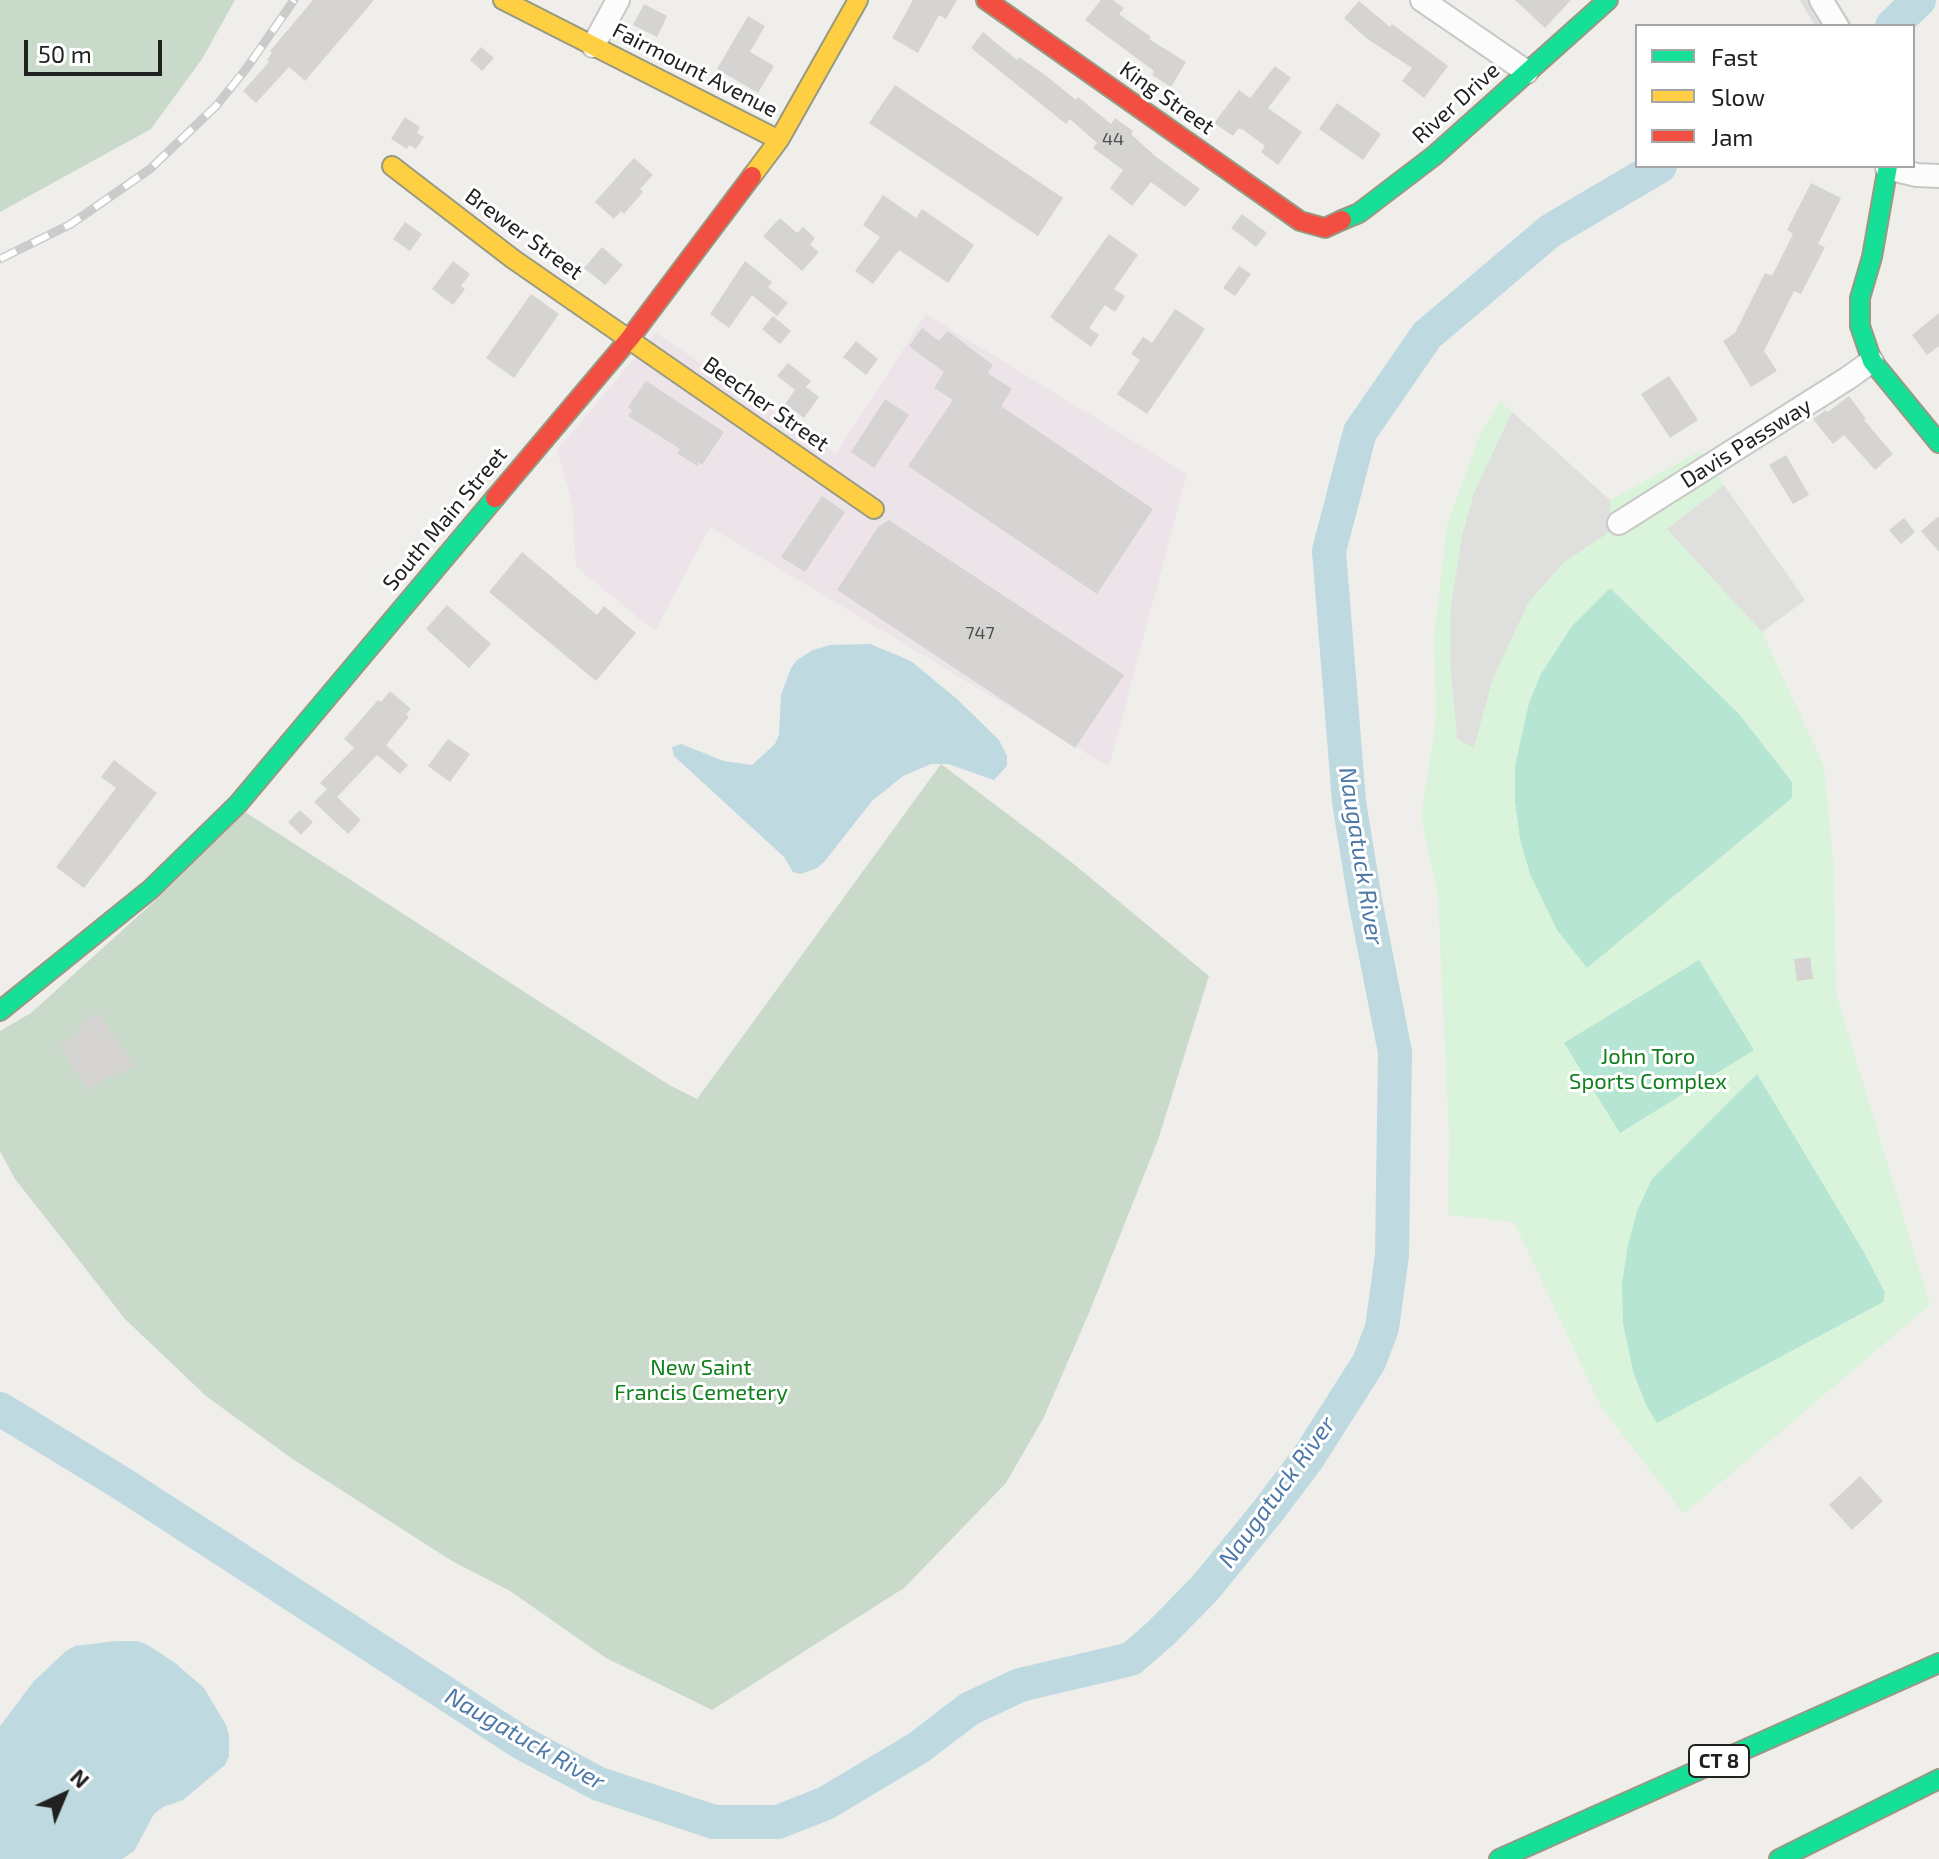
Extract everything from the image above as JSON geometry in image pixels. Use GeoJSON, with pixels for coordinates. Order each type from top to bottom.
{"type":"FeatureCollection","features":[{"type":"Feature","properties":{"kind":"main road","name":"Fairmount Avenue"},"geometry":{"type":"LineString","coordinates":[[503,0],[779,140]]}},
{"type":"Feature","properties":{"kind":"main road","name":"South Main Street"},"geometry":{"type":"LineString","coordinates":[[0,1011],[151,889],[238,804],[630,338],[779,140],[858,0]]}},
{"type":"Feature","properties":{"kind":"main road","name":"King Street"},"geometry":{"type":"LineString","coordinates":[[986,0],[1300,221],[1325,228]]}},
{"type":"Feature","properties":{"kind":"main road","name":"River Drive"},"geometry":{"type":"LineString","coordinates":[[1325,228],[1359,213],[1435,155],[1608,0]]}},
{"type":"Feature","properties":{"kind":"main road","name":"Brewer Street"},"geometry":{"type":"LineString","coordinates":[[392,166],[513,259],[630,338]]}},
{"type":"Feature","properties":{"kind":"main road"},"geometry":{"type":"LineString","coordinates":[[1888,168],[1872,257],[1860,298],[1860,326],[1872,361],[1939,443]]}},
{"type":"Feature","properties":{"kind":"main road","name":"Beecher Street"},"geometry":{"type":"LineString","coordinates":[[630,338],[874,509]]}},
{"type":"Feature","properties":{"kind":"main road","name":"CT 8"},"geometry":{"type":"LineString","coordinates":[[1499,1859],[1939,1663]]}},
{"type":"Feature","properties":{"kind":"main road"},"geometry":{"type":"LineString","coordinates":[[1779,1859],[1939,1779]]}},
{"type":"Feature","properties":{"kind":"street"},"geometry":{"type":"LineString","coordinates":[[593,46],[618,0]]}},
{"type":"Feature","properties":{"kind":"street"},"geometry":{"type":"LineString","coordinates":[[1422,0],[1527,72]]}},
{"type":"Feature","properties":{"kind":"street"},"geometry":{"type":"LineString","coordinates":[[1821,0],[1836,24]]}},
{"type":"Feature","properties":{"kind":"street"},"geometry":{"type":"LineString","coordinates":[[1892,168],[1917,175],[1939,176]]}},
{"type":"Feature","properties":{"kind":"street","name":"Davis Passway"},"geometry":{"type":"LineString","coordinates":[[1619,523],[1872,361]]}},
{"type":"Feature","properties":{"kind":"shaded area"},"geometry":{"type":"Polygon","coordinates":[[[926,314],[1187,474],[1109,767],[710,527],[655,631],[576,567],[572,503],[557,450],[656,333],[836,454],[926,314]]]}},
{"type":"Feature","properties":{"kind":"shaded area"},"geometry":{"type":"Polygon","coordinates":[[[1512,412],[1610,500],[1609,532],[1563,563],[1528,603],[1492,681],[1474,748],[1457,739],[1450,659],[1451,606],[1462,536],[1474,493],[1512,412]]]}},
{"type":"Feature","properties":{"kind":"shaded area"},"geometry":{"type":"Polygon","coordinates":[[[1724,485],[1805,600],[1762,632],[1667,529],[1724,485]]]}},
{"type":"Feature","properties":{"kind":"green space"},"geometry":{"type":"Polygon","coordinates":[[[0,0],[235,0],[202,59],[151,129],[0,212],[0,0]]]}},
{"type":"Feature","properties":{"kind":"green space","name":"John Toro Sports Complex"},"geometry":{"type":"Polygon","coordinates":[[[1500,401],[1610,500],[1700,451],[1805,600],[1762,632],[1824,766],[1834,868],[1836,993],[1930,1305],[1684,1514],[1601,1407],[1514,1222],[1448,1215],[1449,1137],[1438,897],[1421,817],[1436,719],[1434,637],[1447,525],[1479,437],[1500,401]]]}},
{"type":"Feature","properties":{"kind":"green space"},"geometry":{"type":"Polygon","coordinates":[[[1610,588],[1739,714],[1792,782],[1792,798],[1587,968],[1557,930],[1530,874],[1520,839],[1515,766],[1529,703],[1541,674],[1572,626],[1610,588]]]}},
{"type":"Feature","properties":{"kind":"green space","name":"New Saint Francis Cemetery"},"geometry":{"type":"Polygon","coordinates":[[[941,764],[1070,861],[1209,976],[1158,1140],[1091,1308],[1044,1417],[1006,1483],[904,1588],[712,1710],[606,1658],[510,1591],[452,1561],[291,1458],[206,1396],[125,1319],[15,1179],[0,1151],[0,1031],[31,1013],[159,897],[245,812],[669,1085],[697,1099],[941,764]]]}},
{"type":"Feature","properties":{"kind":"green space"},"geometry":{"type":"Polygon","coordinates":[[[1699,960],[1754,1050],[1620,1133],[1564,1043],[1699,960]]]}},
{"type":"Feature","properties":{"kind":"green space"},"geometry":{"type":"Polygon","coordinates":[[[1757,1074],[1865,1254],[1885,1293],[1883,1302],[1657,1423],[1646,1405],[1633,1371],[1623,1323],[1622,1283],[1637,1211],[1652,1179],[1757,1074]]]}},
{"type":"Feature","properties":{"kind":"water"},"geometry":{"type":"Polygon","coordinates":[[[870,644],[911,661],[957,699],[999,740],[1007,756],[1007,766],[994,780],[948,764],[931,764],[903,776],[872,801],[824,862],[801,874],[793,872],[784,857],[674,756],[672,747],[681,744],[724,761],[752,765],[775,744],[779,735],[781,695],[797,660],[813,650],[830,645],[870,644]]]}},
{"type":"Feature","properties":{"kind":"water"},"geometry":{"type":"Polygon","coordinates":[[[116,1641],[146,1644],[174,1662],[204,1688],[226,1725],[229,1736],[229,1756],[225,1765],[183,1800],[154,1814],[134,1851],[122,1859],[0,1859],[0,1726],[34,1681],[66,1651],[75,1646],[116,1641]]]}},
{"type":"Feature","properties":{"kind":"pier"},"geometry":{"type":"Polygon","coordinates":[[[1800,0],[1837,0],[1852,24],[1814,24],[1800,0]]]}},
{"type":"Feature","properties":{"kind":"building"},"geometry":{"type":"Polygon","coordinates":[[[313,0],[374,0],[305,81],[289,67],[256,103],[243,91],[269,62],[270,51],[313,0]]]}},
{"type":"Feature","properties":{"kind":"building"},"geometry":{"type":"Polygon","coordinates":[[[913,0],[957,0],[946,19],[939,15],[918,53],[892,38],[913,0]]]}},
{"type":"Feature","properties":{"kind":"building"},"geometry":{"type":"Polygon","coordinates":[[[1101,0],[1113,0],[1124,8],[1119,14],[1151,37],[1149,39],[1186,62],[1171,87],[1085,20],[1101,0]]]}},
{"type":"Feature","properties":{"kind":"building"},"geometry":{"type":"Polygon","coordinates":[[[1515,0],[1571,0],[1545,28],[1515,0]]]}},
{"type":"Feature","properties":{"kind":"building"},"geometry":{"type":"Polygon","coordinates":[[[1359,1],[1390,27],[1392,24],[1448,66],[1424,98],[1402,81],[1412,68],[1366,38],[1344,18],[1359,1]]]}},
{"type":"Feature","properties":{"kind":"building"},"geometry":{"type":"Polygon","coordinates":[[[644,4],[667,16],[657,37],[633,25],[644,4]]]}},
{"type":"Feature","properties":{"kind":"building"},"geometry":{"type":"Polygon","coordinates":[[[748,16],[765,26],[750,52],[774,66],[758,93],[717,69],[748,16]]]}},
{"type":"Feature","properties":{"kind":"building"},"geometry":{"type":"Polygon","coordinates":[[[983,32],[1017,60],[1019,57],[1076,100],[1078,97],[1111,124],[1115,118],[1133,131],[1131,134],[1155,156],[1200,189],[1185,207],[1151,182],[1132,206],[1110,188],[1123,170],[1093,148],[1097,143],[1070,119],[1066,124],[971,48],[983,32]]]}},
{"type":"Feature","properties":{"kind":"building"},"geometry":{"type":"Polygon","coordinates":[[[481,47],[494,58],[482,71],[470,60],[481,47]]]}},
{"type":"Feature","properties":{"kind":"building"},"geometry":{"type":"Polygon","coordinates":[[[1275,66],[1291,78],[1268,108],[1302,132],[1278,165],[1261,152],[1265,146],[1242,129],[1238,129],[1233,136],[1214,123],[1239,90],[1250,98],[1275,66]]]}},
{"type":"Feature","properties":{"kind":"building"},"geometry":{"type":"Polygon","coordinates":[[[895,85],[1063,198],[1038,236],[869,123],[895,85]]]}},
{"type":"Feature","properties":{"kind":"building"},"geometry":{"type":"Polygon","coordinates":[[[1337,103],[1381,134],[1363,160],[1319,129],[1337,103]]]}},
{"type":"Feature","properties":{"kind":"building"},"geometry":{"type":"Polygon","coordinates":[[[405,117],[420,127],[417,133],[424,137],[416,149],[409,145],[407,149],[391,139],[405,117]]]}},
{"type":"Feature","properties":{"kind":"building"},"geometry":{"type":"Polygon","coordinates":[[[634,158],[653,175],[624,214],[621,211],[614,219],[595,202],[634,158]]]}},
{"type":"Feature","properties":{"kind":"building"},"geometry":{"type":"Polygon","coordinates":[[[1811,183],[1841,198],[1818,244],[1825,247],[1801,294],[1794,291],[1764,351],[1777,371],[1751,387],[1723,341],[1735,333],[1765,273],[1772,276],[1793,234],[1787,230],[1811,183]]]}},
{"type":"Feature","properties":{"kind":"building"},"geometry":{"type":"Polygon","coordinates":[[[883,195],[916,218],[922,209],[974,245],[948,283],[899,250],[873,284],[855,271],[880,237],[863,225],[883,195]]]}},
{"type":"Feature","properties":{"kind":"building"},"geometry":{"type":"Polygon","coordinates":[[[1242,214],[1267,233],[1256,247],[1231,228],[1242,214]]]}},
{"type":"Feature","properties":{"kind":"building"},"geometry":{"type":"Polygon","coordinates":[[[780,218],[797,233],[803,227],[815,238],[810,245],[819,252],[802,271],[763,236],[780,218]]]}},
{"type":"Feature","properties":{"kind":"building"},"geometry":{"type":"Polygon","coordinates":[[[405,222],[422,234],[410,251],[393,239],[405,222]]]}},
{"type":"Feature","properties":{"kind":"building"},"geometry":{"type":"Polygon","coordinates":[[[1109,234],[1138,255],[1114,289],[1125,296],[1115,312],[1105,305],[1089,328],[1099,335],[1091,347],[1050,317],[1109,234]]]}},
{"type":"Feature","properties":{"kind":"building"},"geometry":{"type":"Polygon","coordinates":[[[602,247],[623,265],[605,285],[584,268],[602,247]]]}},
{"type":"Feature","properties":{"kind":"building"},"geometry":{"type":"Polygon","coordinates":[[[453,261],[470,274],[461,286],[465,289],[453,305],[432,289],[453,261]]]}},
{"type":"Feature","properties":{"kind":"building"},"geometry":{"type":"Polygon","coordinates":[[[745,261],[772,282],[768,287],[788,303],[777,316],[752,295],[729,328],[710,314],[745,261]]]}},
{"type":"Feature","properties":{"kind":"building"},"geometry":{"type":"Polygon","coordinates":[[[1239,266],[1251,274],[1235,296],[1223,288],[1239,266]]]}},
{"type":"Feature","properties":{"kind":"building"},"geometry":{"type":"Polygon","coordinates":[[[531,294],[559,314],[514,378],[486,358],[531,294]]]}},
{"type":"Feature","properties":{"kind":"building"},"geometry":{"type":"Polygon","coordinates":[[[1175,309],[1205,329],[1147,414],[1117,394],[1140,360],[1131,354],[1143,337],[1152,343],[1175,309]]]}},
{"type":"Feature","properties":{"kind":"building"},"geometry":{"type":"Polygon","coordinates":[[[1939,313],[1939,346],[1927,355],[1912,335],[1939,313]]]}},
{"type":"Feature","properties":{"kind":"building"},"geometry":{"type":"Polygon","coordinates":[[[773,316],[791,331],[780,344],[762,329],[773,316]]]}},
{"type":"Feature","properties":{"kind":"building"},"geometry":{"type":"Polygon","coordinates":[[[922,328],[939,341],[948,331],[993,365],[988,373],[1012,389],[1001,406],[1153,509],[1097,594],[908,466],[953,400],[934,388],[944,372],[909,346],[922,328]]]}},
{"type":"Feature","properties":{"kind":"building"},"geometry":{"type":"Polygon","coordinates":[[[856,341],[878,359],[866,375],[843,357],[856,341]]]}},
{"type":"Feature","properties":{"kind":"building"},"geometry":{"type":"Polygon","coordinates":[[[788,363],[811,381],[806,387],[819,397],[804,418],[785,404],[795,390],[777,376],[788,363]]]}},
{"type":"Feature","properties":{"kind":"building"},"geometry":{"type":"Polygon","coordinates":[[[1669,376],[1698,420],[1670,438],[1641,394],[1669,376]]]}},
{"type":"Feature","properties":{"kind":"building"},"geometry":{"type":"Polygon","coordinates":[[[646,381],[724,432],[702,465],[699,462],[697,466],[677,453],[680,449],[628,416],[632,410],[628,407],[646,381]]]}},
{"type":"Feature","properties":{"kind":"building"},"geometry":{"type":"Polygon","coordinates":[[[1849,396],[1864,420],[1893,454],[1875,470],[1844,435],[1833,444],[1813,419],[1849,396]]]}},
{"type":"Feature","properties":{"kind":"building"},"geometry":{"type":"Polygon","coordinates":[[[885,399],[909,415],[874,468],[851,452],[885,399]]]}},
{"type":"Feature","properties":{"kind":"building"},"geometry":{"type":"Polygon","coordinates":[[[1786,455],[1809,495],[1793,504],[1769,465],[1786,455]]]}},
{"type":"Feature","properties":{"kind":"building"},"geometry":{"type":"Polygon","coordinates":[[[822,496],[845,512],[805,572],[781,557],[822,496]]]}},
{"type":"Feature","properties":{"kind":"building"},"geometry":{"type":"Polygon","coordinates":[[[1939,516],[1939,552],[1921,531],[1939,516]]]}},
{"type":"Feature","properties":{"kind":"building"},"geometry":{"type":"Polygon","coordinates":[[[1904,518],[1915,532],[1901,544],[1889,530],[1904,518]]]}},
{"type":"Feature","properties":{"kind":"building"},"geometry":{"type":"Polygon","coordinates":[[[889,520],[1124,675],[1075,748],[837,590],[878,527],[889,520]]]}},
{"type":"Feature","properties":{"kind":"building"},"geometry":{"type":"Polygon","coordinates":[[[522,552],[597,615],[604,606],[636,633],[596,681],[489,592],[522,552]]]}},
{"type":"Feature","properties":{"kind":"building"},"geometry":{"type":"Polygon","coordinates":[[[447,605],[491,644],[469,668],[426,629],[447,605]]]}},
{"type":"Feature","properties":{"kind":"building"},"geometry":{"type":"Polygon","coordinates":[[[390,691],[411,709],[406,714],[409,717],[386,745],[408,765],[400,774],[377,755],[337,797],[361,820],[348,834],[314,802],[327,789],[320,783],[354,748],[344,739],[378,700],[381,702],[390,691]]]}},
{"type":"Feature","properties":{"kind":"building"},"geometry":{"type":"Polygon","coordinates":[[[448,739],[470,754],[450,782],[428,766],[448,739]]]}},
{"type":"Feature","properties":{"kind":"building"},"geometry":{"type":"Polygon","coordinates":[[[114,760],[157,793],[84,888],[56,867],[116,788],[101,777],[114,760]]]}},
{"type":"Feature","properties":{"kind":"building"},"geometry":{"type":"Polygon","coordinates":[[[300,810],[313,822],[301,835],[288,822],[300,810]]]}},
{"type":"Feature","properties":{"kind":"building"},"geometry":{"type":"Polygon","coordinates":[[[1810,957],[1813,979],[1797,981],[1794,959],[1810,957]]]}},
{"type":"Feature","properties":{"kind":"building"},"geometry":{"type":"Polygon","coordinates":[[[98,1013],[134,1065],[116,1077],[113,1073],[88,1090],[58,1045],[83,1029],[80,1025],[98,1013]]]}},
{"type":"Feature","properties":{"kind":"building"},"geometry":{"type":"Polygon","coordinates":[[[1860,1476],[1883,1501],[1852,1530],[1829,1505],[1860,1476]]]}},
{"type":"Feature","properties":{"kind":"waterway","name":"Naugatuck River"},"geometry":{"type":"LineString","coordinates":[[1894,24],[1919,0]]}},
{"type":"Feature","properties":{"kind":"waterway","name":"Naugatuck River"},"geometry":{"type":"LineString","coordinates":[[0,1409],[121,1483],[522,1743],[599,1784],[714,1822],[778,1822],[826,1803],[918,1748],[969,1709],[1020,1685],[1131,1659],[1205,1588],[1268,1511],[1308,1458],[1369,1362],[1382,1328],[1392,1255],[1395,1052],[1349,802],[1329,551],[1360,432],[1427,335],[1550,231],[1657,168]]}},
{"type":"Feature","properties":{"kind":"railway"},"geometry":{"type":"LineString","coordinates":[[0,259],[71,224],[150,169],[216,106],[294,0]]}},
{"type":"Feature","properties":{"kind":"traffic: fast"},"geometry":{"type":"LineString","coordinates":[[1342,220],[1359,213],[1435,155],[1608,0]]}},
{"type":"Feature","properties":{"kind":"traffic: fast"},"geometry":{"type":"LineString","coordinates":[[1888,168],[1872,257],[1860,298],[1860,326],[1872,361],[1939,443]]}},
{"type":"Feature","properties":{"kind":"traffic: fast"},"geometry":{"type":"LineString","coordinates":[[0,1011],[151,889],[238,804],[495,498]]}},
{"type":"Feature","properties":{"kind":"traffic: fast"},"geometry":{"type":"LineString","coordinates":[[1499,1859],[1939,1663]]}},
{"type":"Feature","properties":{"kind":"traffic: fast"},"geometry":{"type":"LineString","coordinates":[[1779,1859],[1939,1779]]}},
{"type":"Feature","properties":{"kind":"traffic: slow"},"geometry":{"type":"LineString","coordinates":[[503,0],[779,140]]}},
{"type":"Feature","properties":{"kind":"traffic: slow"},"geometry":{"type":"LineString","coordinates":[[752,176],[779,140],[858,0]]}},
{"type":"Feature","properties":{"kind":"traffic: slow"},"geometry":{"type":"LineString","coordinates":[[392,166],[513,259],[874,509]]}},
{"type":"Feature","properties":{"kind":"traffic: jam"},"geometry":{"type":"LineString","coordinates":[[986,0],[1300,221],[1325,228],[1342,220]]}},
{"type":"Feature","properties":{"kind":"traffic: jam"},"geometry":{"type":"LineString","coordinates":[[495,498],[630,338],[752,176]]}}]}
